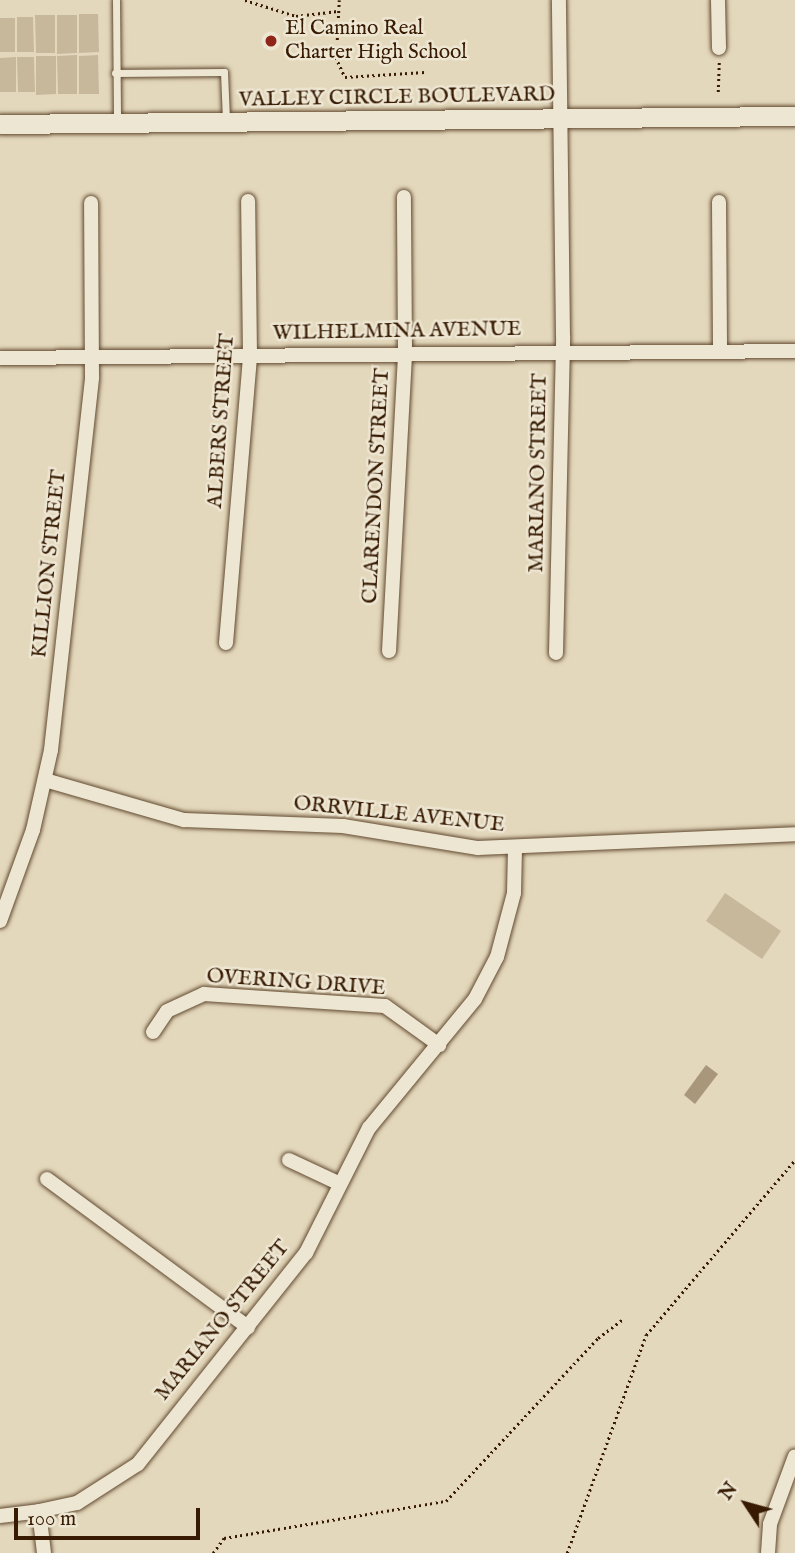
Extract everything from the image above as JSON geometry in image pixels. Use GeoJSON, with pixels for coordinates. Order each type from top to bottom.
{"type":"FeatureCollection","features":[{"type":"Feature","properties":{"kind":"main road","name":"VALLEY CIRCLE BOULEVARD"},"geometry":{"type":"LineString","coordinates":[[0,124],[795,116]]}},
{"type":"Feature","properties":{"kind":"street","name":"MARIANO STREET"},"geometry":{"type":"LineString","coordinates":[[556,653],[563,351],[559,0]]}},
{"type":"Feature","properties":{"kind":"street"},"geometry":{"type":"LineString","coordinates":[[718,0],[719,48]]}},
{"type":"Feature","properties":{"kind":"street","name":"CLARENDON STREET"},"geometry":{"type":"LineString","coordinates":[[389,651],[405,352],[404,197]]}},
{"type":"Feature","properties":{"kind":"street","name":"ALBERS STREET"},"geometry":{"type":"LineString","coordinates":[[226,643],[250,356],[248,201]]}},
{"type":"Feature","properties":{"kind":"street"},"geometry":{"type":"LineString","coordinates":[[719,202],[720,352]]}},
{"type":"Feature","properties":{"kind":"street","name":"KILLION STREET"},"geometry":{"type":"LineString","coordinates":[[0,921],[45,780],[93,358],[92,203]]}},
{"type":"Feature","properties":{"kind":"street","name":"WILHELMINA AVENUE"},"geometry":{"type":"LineString","coordinates":[[0,358],[405,352],[795,351]]}},
{"type":"Feature","properties":{"kind":"street","name":"ORRVILLE AVENUE"},"geometry":{"type":"LineString","coordinates":[[45,780],[184,820],[343,826],[515,848],[795,834]]}},
{"type":"Feature","properties":{"kind":"street","name":"MARIANO STREET"},"geometry":{"type":"LineString","coordinates":[[0,1516],[77,1503],[138,1464],[306,1253],[338,1184],[382,1111],[439,1045],[498,957],[514,893],[515,848]]}},
{"type":"Feature","properties":{"kind":"street","name":"OVERING DRIVE"},"geometry":{"type":"LineString","coordinates":[[153,1032],[167,1011],[204,994],[385,1006],[439,1045]]}},
{"type":"Feature","properties":{"kind":"street"},"geometry":{"type":"LineString","coordinates":[[289,1160],[338,1184]]}},
{"type":"Feature","properties":{"kind":"street"},"geometry":{"type":"LineString","coordinates":[[47,1179],[248,1327]]}},
{"type":"Feature","properties":{"kind":"street"},"geometry":{"type":"LineString","coordinates":[[768,1553],[770,1524],[795,1456]]}},
{"type":"Feature","properties":{"kind":"street"},"geometry":{"type":"LineString","coordinates":[[39,1511],[44,1553]]}},
{"type":"Feature","properties":{"kind":"lane"},"geometry":{"type":"LineString","coordinates":[[116,0],[117,123]]}},
{"type":"Feature","properties":{"kind":"lane"},"geometry":{"type":"LineString","coordinates":[[115,73],[224,72],[226,123]]}},
{"type":"Feature","properties":{"kind":"path"},"geometry":{"type":"LineString","coordinates":[[245,0],[296,16],[338,11]]}},
{"type":"Feature","properties":{"kind":"path"},"geometry":{"type":"LineString","coordinates":[[337,40],[339,0]]}},
{"type":"Feature","properties":{"kind":"path"},"geometry":{"type":"LineString","coordinates":[[719,48],[719,92]]}},
{"type":"Feature","properties":{"kind":"path"},"geometry":{"type":"LineString","coordinates":[[336,57],[345,77],[425,72]]}},
{"type":"Feature","properties":{"kind":"path"},"geometry":{"type":"LineString","coordinates":[[567,1553],[646,1335],[795,1160]]}},
{"type":"Feature","properties":{"kind":"path"},"geometry":{"type":"LineString","coordinates":[[213,1553],[224,1538],[446,1501],[598,1338],[623,1319]]}},
{"type":"Feature","properties":{"kind":"shaded area"},"geometry":{"type":"Polygon","coordinates":[[[79,14],[98,14],[99,52],[79,53],[79,14]]]}},
{"type":"Feature","properties":{"kind":"shaded area"},"geometry":{"type":"Polygon","coordinates":[[[35,15],[55,15],[55,53],[36,53],[35,15]]]}},
{"type":"Feature","properties":{"kind":"shaded area"},"geometry":{"type":"Polygon","coordinates":[[[57,15],[77,15],[77,53],[57,54],[57,15]]]}},
{"type":"Feature","properties":{"kind":"shaded area"},"geometry":{"type":"Polygon","coordinates":[[[17,17],[33,17],[34,52],[17,52],[17,17]]]}},
{"type":"Feature","properties":{"kind":"shaded area"},"geometry":{"type":"Polygon","coordinates":[[[0,18],[15,18],[15,52],[0,52],[0,18]]]}},
{"type":"Feature","properties":{"kind":"shaded area"},"geometry":{"type":"Polygon","coordinates":[[[77,55],[77,94],[58,94],[57,56],[77,55]]]}},
{"type":"Feature","properties":{"kind":"shaded area"},"geometry":{"type":"Polygon","coordinates":[[[98,55],[99,94],[79,94],[79,56],[98,55]]]}},
{"type":"Feature","properties":{"kind":"shaded area"},"geometry":{"type":"Polygon","coordinates":[[[36,56],[56,56],[56,94],[36,95],[36,56]]]}},
{"type":"Feature","properties":{"kind":"shaded area"},"geometry":{"type":"Polygon","coordinates":[[[16,57],[16,92],[0,92],[0,58],[16,57]]]}},
{"type":"Feature","properties":{"kind":"shaded area"},"geometry":{"type":"Polygon","coordinates":[[[17,57],[34,57],[35,92],[18,92],[17,57]]]}},
{"type":"Feature","properties":{"kind":"shaded area"},"geometry":{"type":"Polygon","coordinates":[[[725,893],[781,931],[762,959],[706,921],[725,893]]]}},
{"type":"Feature","properties":{"kind":"shaded area"},"geometry":{"type":"Polygon","coordinates":[[[706,1065],[718,1074],[695,1104],[684,1095],[706,1065]]]}},
{"type":"Feature","properties":{"kind":"place","name":"El Camino Real Charter High School"},"geometry":{"type":"Point","coordinates":[271,41]}}]}
